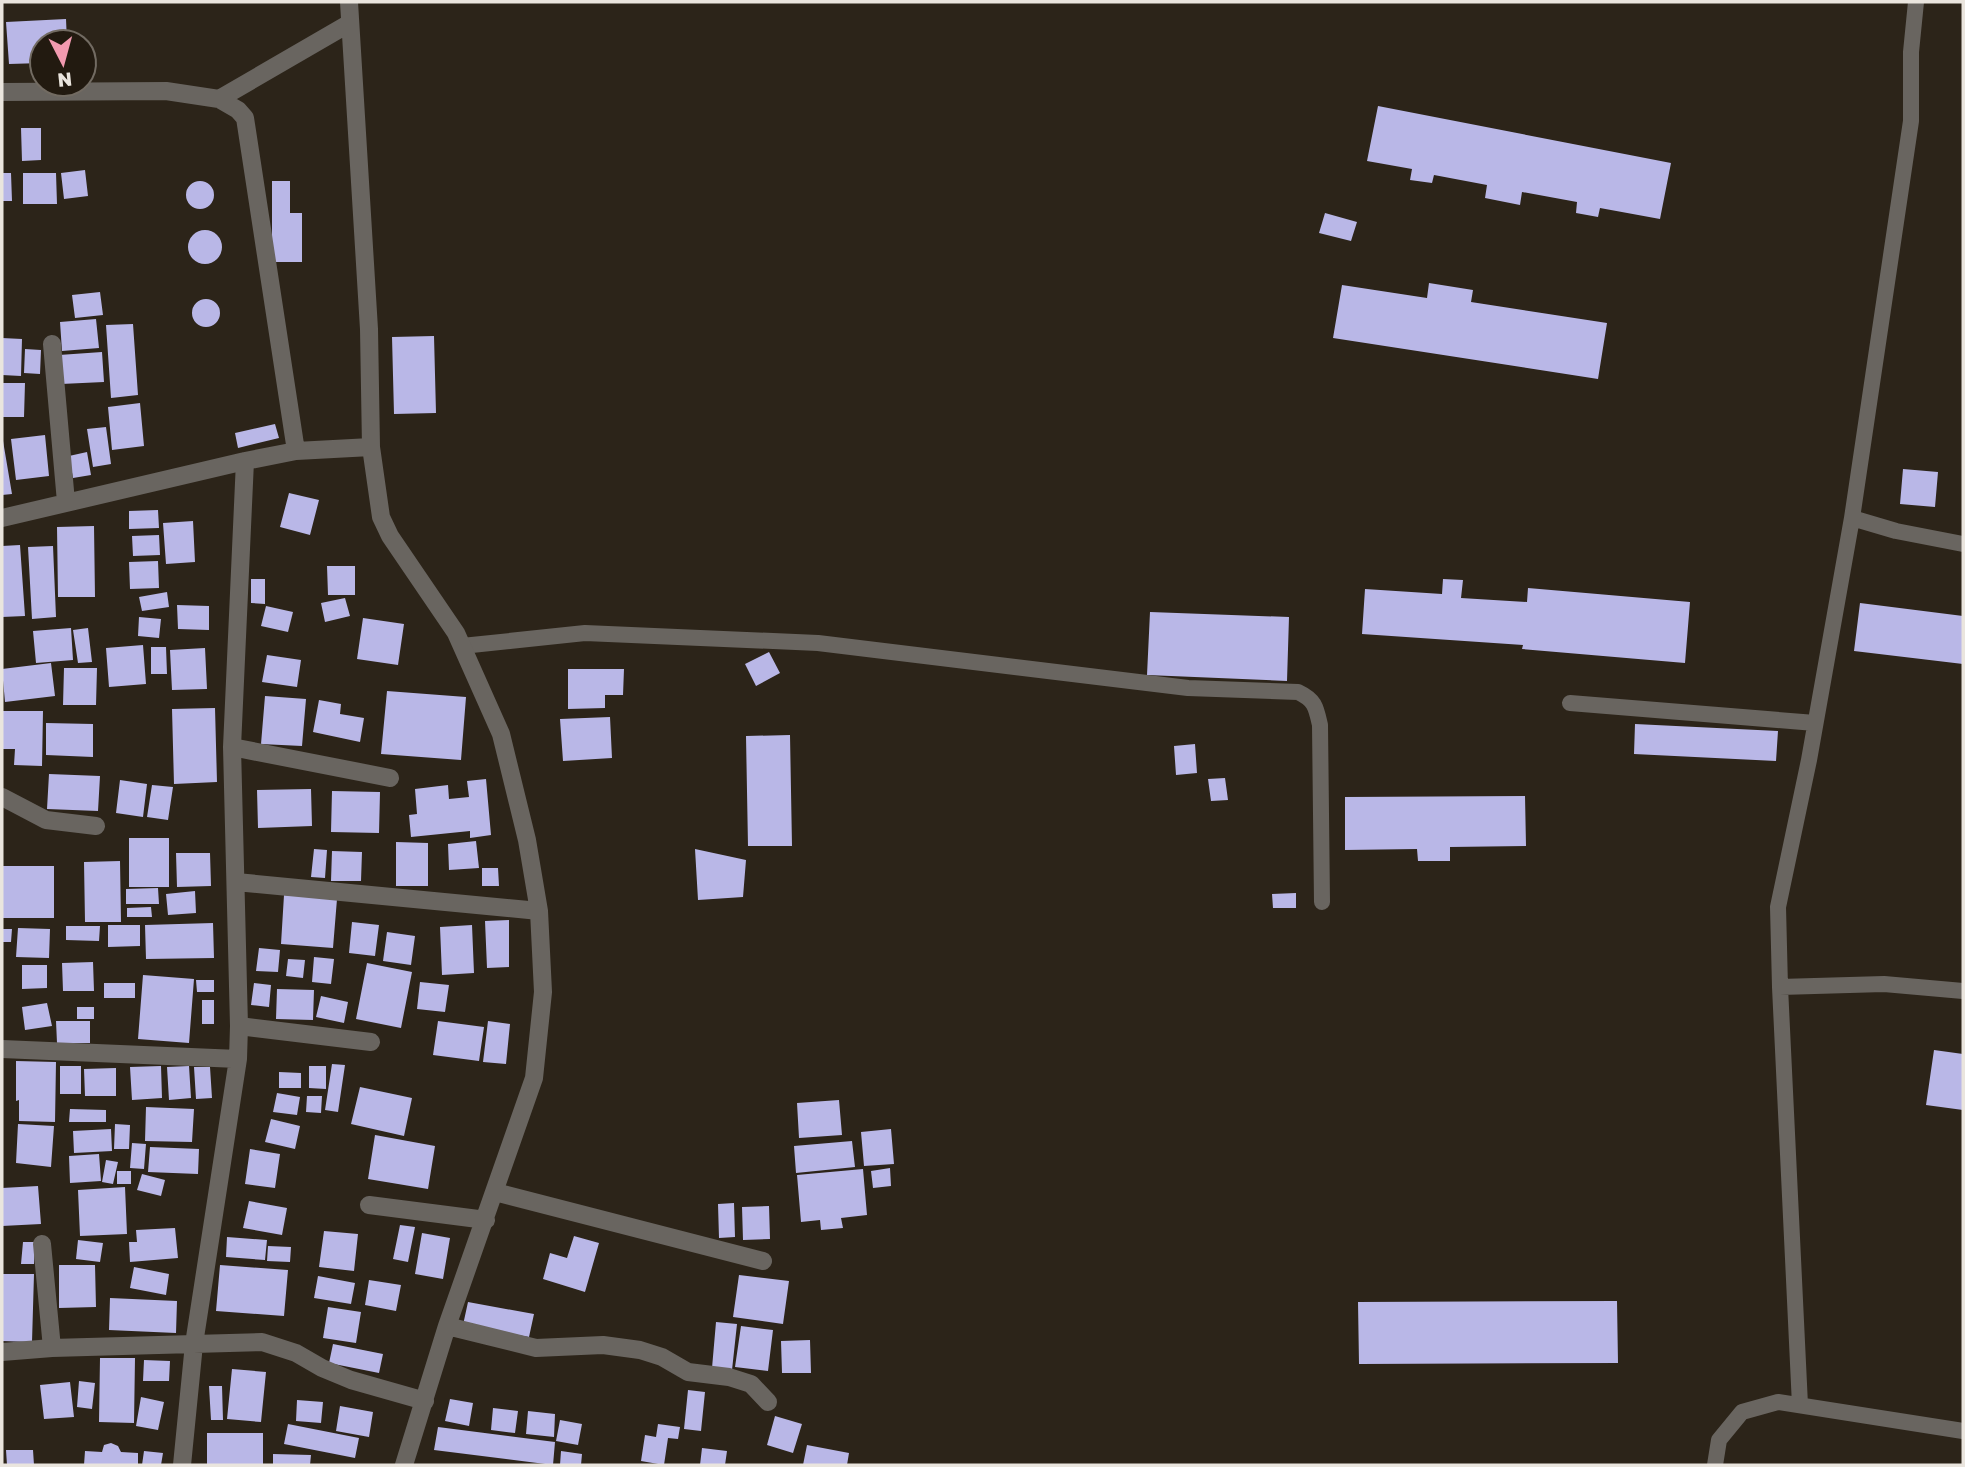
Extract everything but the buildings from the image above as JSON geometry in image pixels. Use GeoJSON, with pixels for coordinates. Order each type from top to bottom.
{"type":"FeatureCollection","features":[{"type":"Feature","properties":{"kind":"street"},"geometry":{"type":"LineString","coordinates":[[349,2],[369,329],[371,447],[382,517],[390,536],[456,633],[501,734],[527,840],[539,911],[543,992],[534,1079],[447,1326],[404,1465]]}},
{"type":"Feature","properties":{"kind":"street"},"geometry":{"type":"LineString","coordinates":[[219,99],[350,23]]}},
{"type":"Feature","properties":{"kind":"street"},"geometry":{"type":"LineString","coordinates":[[2,92],[166,91],[219,99],[238,110],[245,118],[296,451]]}},
{"type":"Feature","properties":{"kind":"street"},"geometry":{"type":"LineString","coordinates":[[52,344],[66,502]]}},
{"type":"Feature","properties":{"kind":"street"},"geometry":{"type":"LineString","coordinates":[[2,518],[296,451],[371,447]]}},
{"type":"Feature","properties":{"kind":"street"},"geometry":{"type":"LineString","coordinates":[[182,1465],[194,1345],[238,1059],[232,747],[245,461]]}},
{"type":"Feature","properties":{"kind":"street"},"geometry":{"type":"LineString","coordinates":[[232,747],[390,778]]}},
{"type":"Feature","properties":{"kind":"street"},"geometry":{"type":"LineString","coordinates":[[2,797],[46,820],[96,826]]}},
{"type":"Feature","properties":{"kind":"street"},"geometry":{"type":"LineString","coordinates":[[236,881],[539,911]]}},
{"type":"Feature","properties":{"kind":"street"},"geometry":{"type":"LineString","coordinates":[[239,1026],[370,1042]]}},
{"type":"Feature","properties":{"kind":"street"},"geometry":{"type":"LineString","coordinates":[[2,1049],[238,1059]]}},
{"type":"Feature","properties":{"kind":"street"},"geometry":{"type":"LineString","coordinates":[[495,1192],[763,1261]]}},
{"type":"Feature","properties":{"kind":"street"},"geometry":{"type":"LineString","coordinates":[[369,1205],[486,1220]]}},
{"type":"Feature","properties":{"kind":"street"},"geometry":{"type":"LineString","coordinates":[[42,1244],[52,1348]]}},
{"type":"Feature","properties":{"kind":"street"},"geometry":{"type":"LineString","coordinates":[[447,1326],[536,1348],[603,1345],[640,1350],[662,1357],[688,1371],[729,1377],[751,1384],[768,1402]]}},
{"type":"Feature","properties":{"kind":"street"},"geometry":{"type":"LineString","coordinates":[[2,1352],[262,1342],[296,1353],[351,1380],[425,1401]]}},
{"type":"Feature","properties":{"kind":"lane"},"geometry":{"type":"LineString","coordinates":[[1800,1405],[1778,907],[1852,518],[1900,211],[1911,121],[1911,52],[1916,2]]}},
{"type":"Feature","properties":{"kind":"lane"},"geometry":{"type":"LineString","coordinates":[[1852,518],[1896,531],[1963,544]]}},
{"type":"Feature","properties":{"kind":"lane"},"geometry":{"type":"LineString","coordinates":[[462,646],[585,633],[818,643],[1188,688],[1298,692],[1310,697],[1317,709],[1320,725],[1322,902]]}},
{"type":"Feature","properties":{"kind":"lane"},"geometry":{"type":"LineString","coordinates":[[1570,703],[1815,723]]}},
{"type":"Feature","properties":{"kind":"lane"},"geometry":{"type":"LineString","coordinates":[[1780,987],[1884,984],[1963,991]]}},
{"type":"Feature","properties":{"kind":"lane"},"geometry":{"type":"LineString","coordinates":[[1715,1465],[1719,1440],[1742,1412],[1778,1402],[1963,1431]]}}]}
